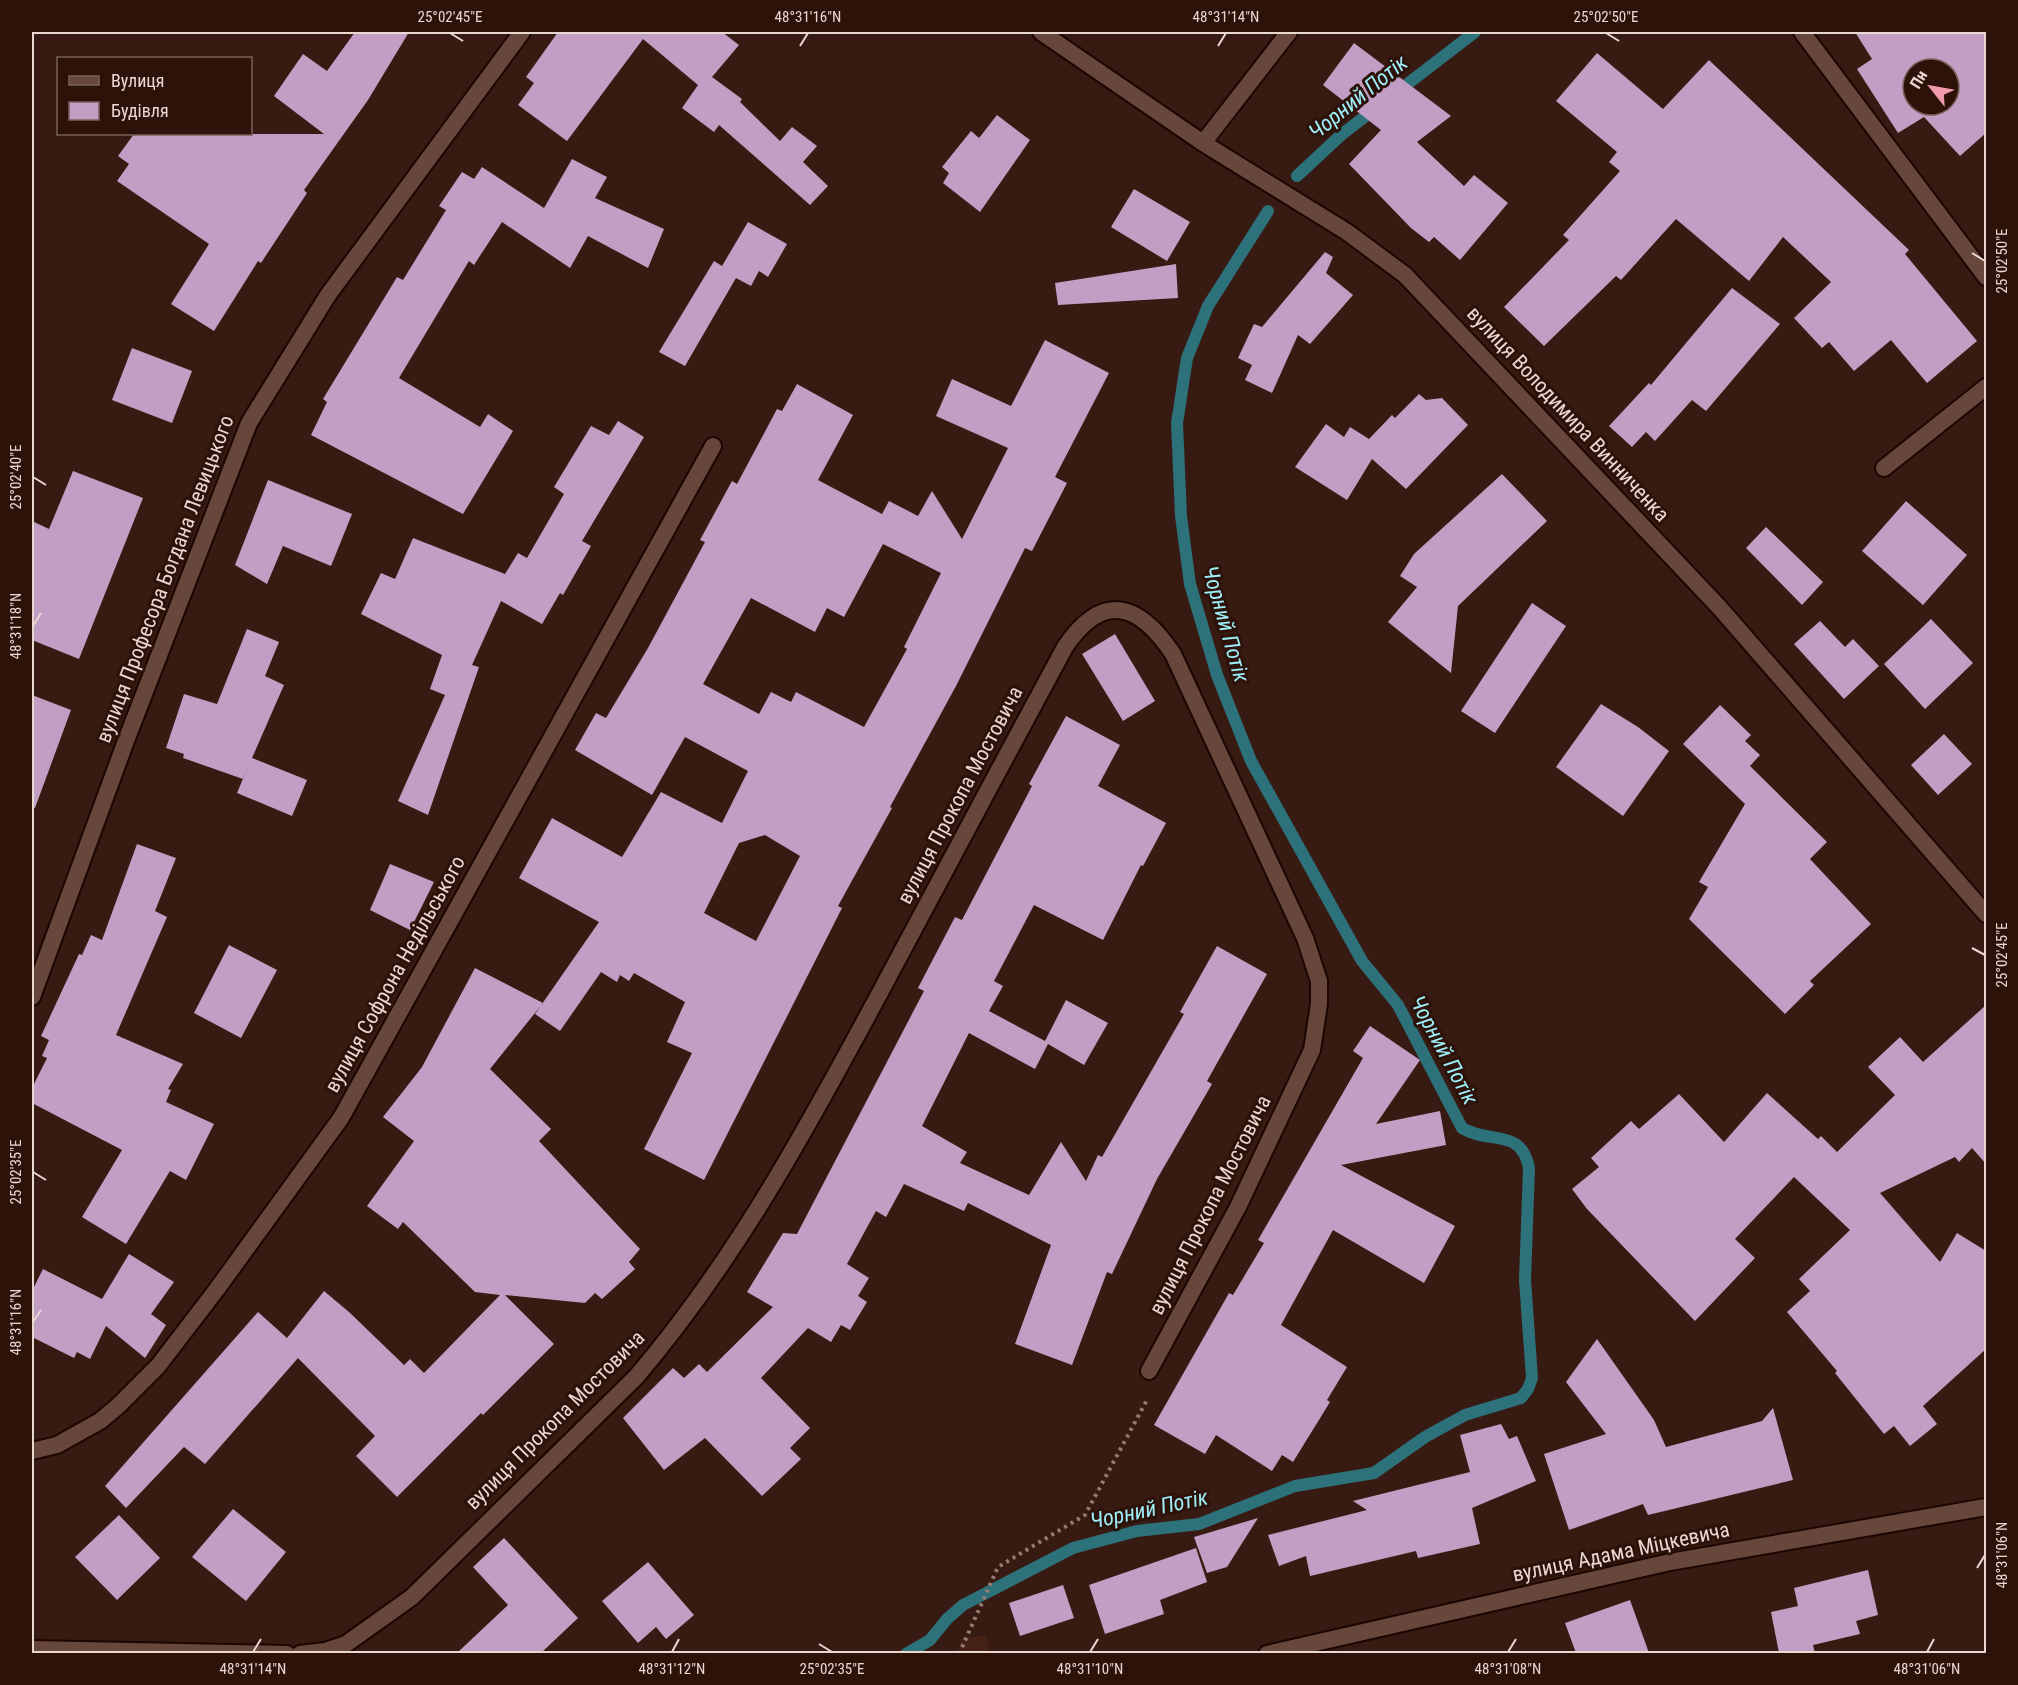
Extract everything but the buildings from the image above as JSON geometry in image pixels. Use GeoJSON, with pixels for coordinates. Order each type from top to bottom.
{"type":"FeatureCollection","features":[{"type":"Feature","properties":{"kind":"street","name":"вулиця Професора Богдана Левицького"},"geometry":{"type":"LineString","coordinates":[[32,997],[127,738],[249,423],[328,295],[522,32]]}},
{"type":"Feature","properties":{"kind":"street","name":"вулиця Володимира Винниченка"},"geometry":{"type":"LineString","coordinates":[[1041,32],[1203,143],[1347,232],[1405,275],[1719,608],[1986,914]]}},
{"type":"Feature","properties":{"kind":"street"},"geometry":{"type":"LineString","coordinates":[[1203,143],[1289,32]]}},
{"type":"Feature","properties":{"kind":"street"},"geometry":{"type":"LineString","coordinates":[[1802,32],[1986,277]]}},
{"type":"Feature","properties":{"kind":"street"},"geometry":{"type":"LineString","coordinates":[[1884,468],[1986,387]]}},
{"type":"Feature","properties":{"kind":"street","name":"вулиця Софрона Недільського"},"geometry":{"type":"LineString","coordinates":[[32,1451],[57,1445],[100,1421],[151,1373],[224,1280],[341,1118],[713,446]]}},
{"type":"Feature","properties":{"kind":"street","name":"вулиця Прокопа Мостовича"},"geometry":{"type":"LineString","coordinates":[[300,1653],[325,1651],[346,1644],[412,1597],[636,1377],[658,1351],[753,1219],[845,1057],[1065,647],[1086,620],[1095,614],[1115,609],[1125,610],[1144,620],[1161,635],[1173,654],[1305,938],[1319,981],[1314,1038],[1304,1071],[1238,1207],[1149,1371]]}},
{"type":"Feature","properties":{"kind":"street","name":"вулиця Адама Міцкевича"},"geometry":{"type":"LineString","coordinates":[[1267,1653],[1693,1557],[1986,1507]]}},
{"type":"Feature","properties":{"kind":"street"},"geometry":{"type":"LineString","coordinates":[[32,1649],[286,1653]]}},
{"type":"Feature","properties":{"kind":"path"},"geometry":{"type":"LineString","coordinates":[[959,1653],[998,1566],[1084,1515],[1152,1391],[1149,1371]]}},
{"type":"Feature","properties":{"kind":"shaded area"},"geometry":{"type":"Polygon","coordinates":[[[986,1635],[990,1653],[958,1653],[963,1639],[986,1635]]]}},
{"type":"Feature","properties":{"kind":"waterway","name":"Чорний Потік"},"geometry":{"type":"LineString","coordinates":[[1397,92],[1475,32]]}},
{"type":"Feature","properties":{"kind":"waterway","name":"Чорний Потік"},"geometry":{"type":"LineString","coordinates":[[1297,176],[1341,135],[1376,108]]}},
{"type":"Feature","properties":{"kind":"waterway","name":"Чорний Потік"},"geometry":{"type":"LineString","coordinates":[[906,1654],[930,1640],[947,1619],[963,1605],[1073,1548],[1137,1531],[1199,1524],[1295,1486],[1374,1473],[1425,1437],[1465,1415],[1521,1398],[1532,1378],[1525,1280],[1529,1168],[1525,1155],[1512,1142],[1483,1136],[1462,1128],[1398,1005],[1362,961],[1251,761],[1217,675],[1190,584],[1181,516],[1177,423],[1187,358],[1208,306],[1268,211]]}}]}
